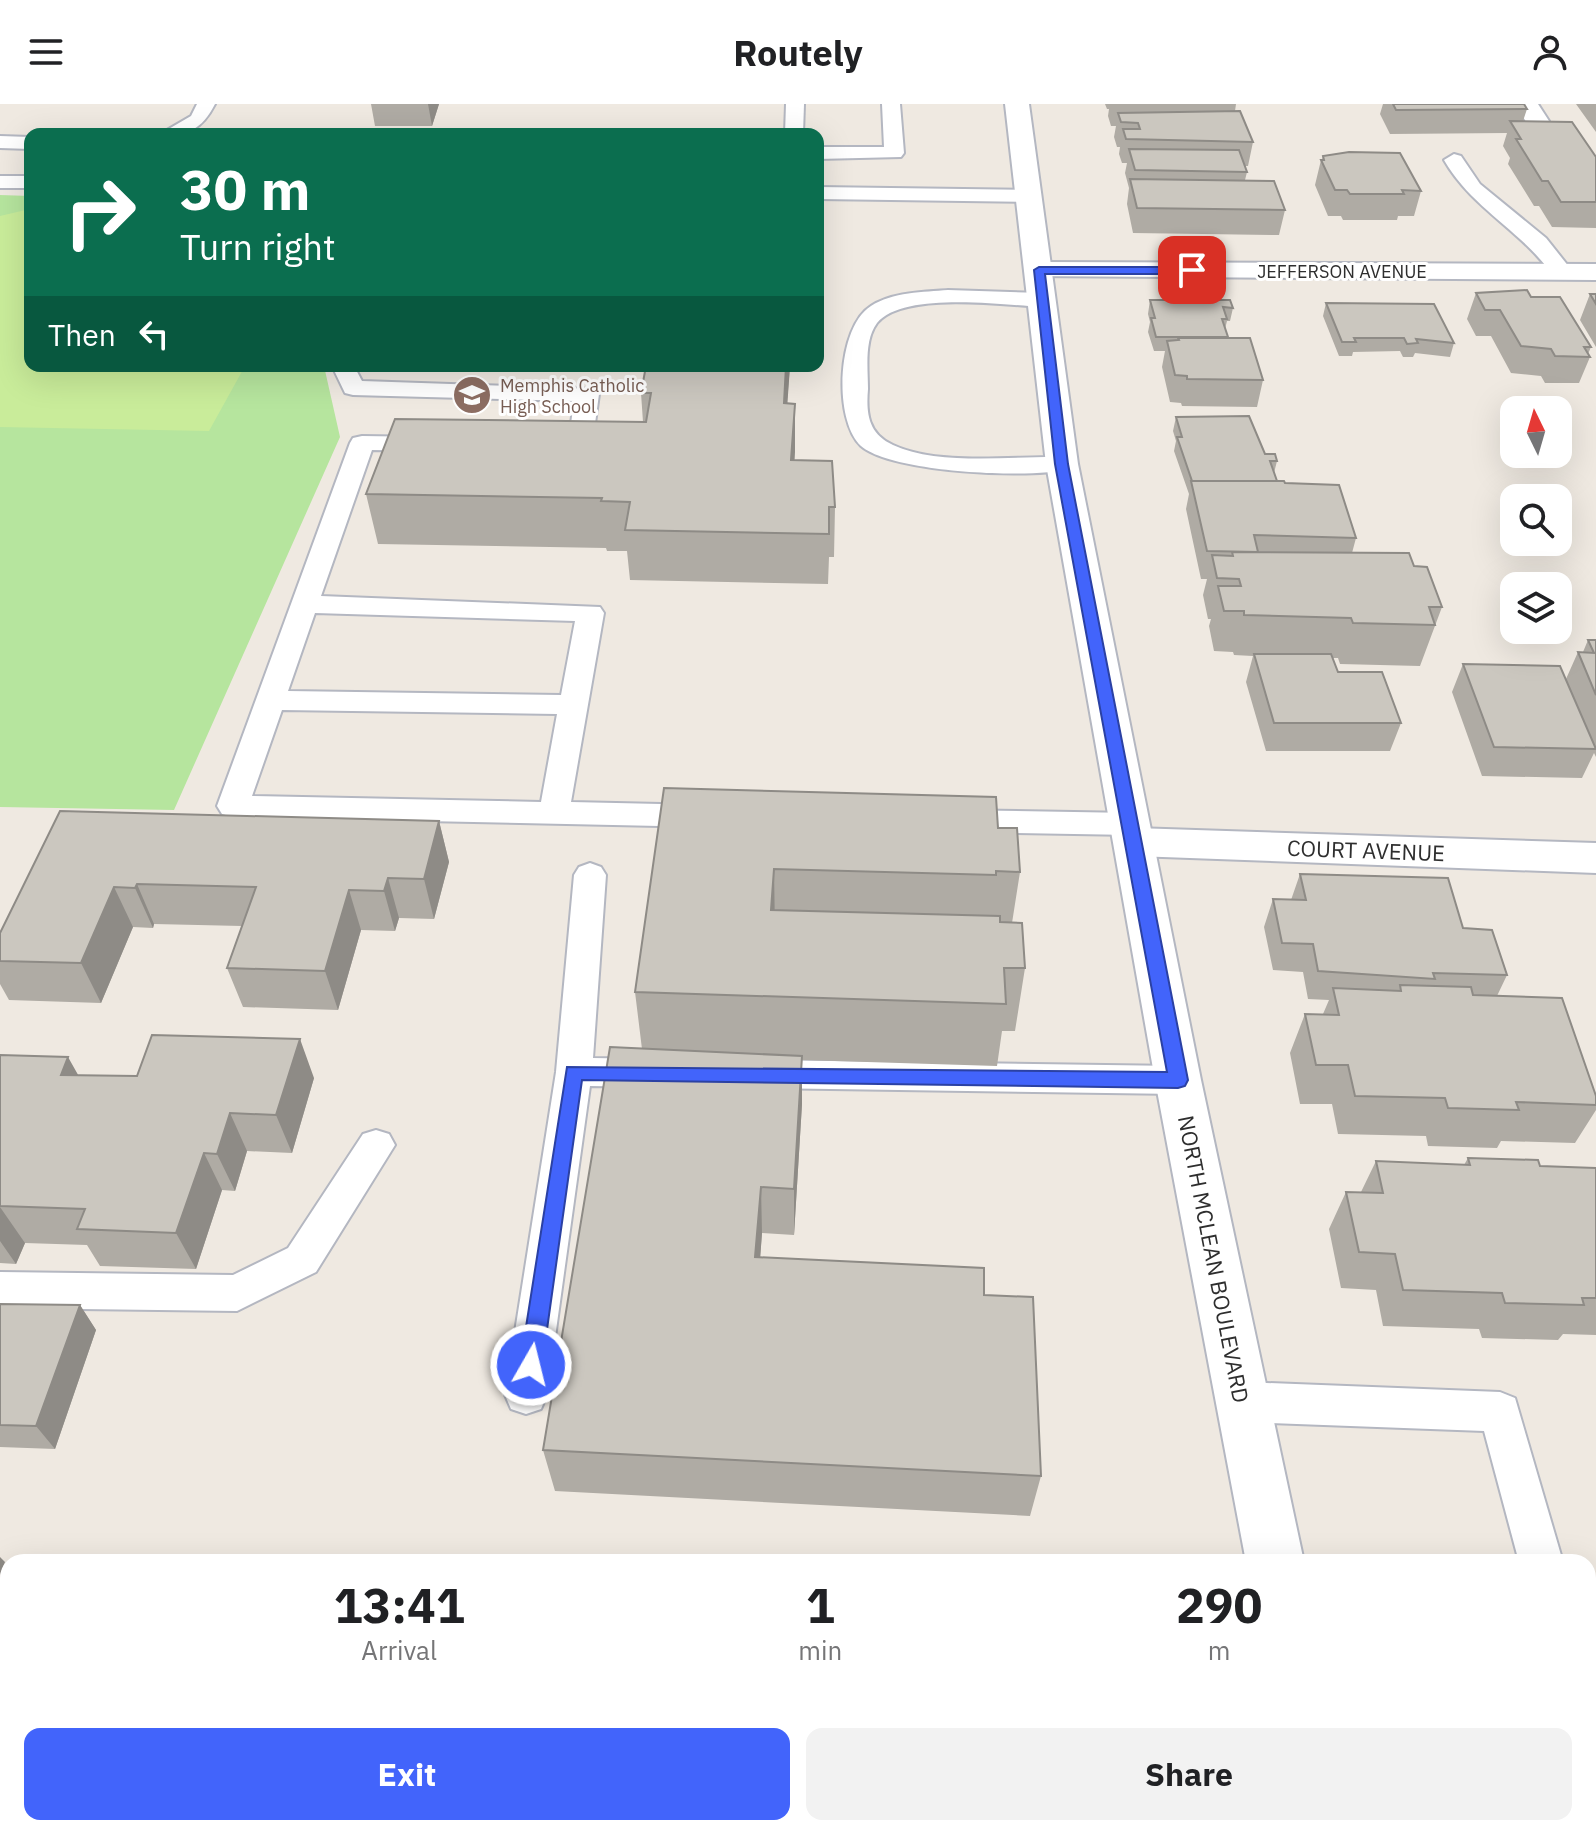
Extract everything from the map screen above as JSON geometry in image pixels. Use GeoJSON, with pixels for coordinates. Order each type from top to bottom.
{"type":"FeatureCollection","features":[{"type":"Feature","properties":{"kind":"main road","name":"NORTH MCLEAN BOULEVARD"},"geometry":{"type":"LineString","coordinates":[[1017,104],[1062,464],[1134,833],[1178,1080],[1273,1554]]}},
{"type":"Feature","properties":{"kind":"main road","name":"JEFFERSON AVENUE"},"geometry":{"type":"LineString","coordinates":[[1041,285],[1596,272]]}},
{"type":"Feature","properties":{"kind":"main road","name":"COURT AVENUE"},"geometry":{"type":"LineString","coordinates":[[1134,833],[1596,858]]}},
{"type":"Feature","properties":{"kind":"lane"},"geometry":{"type":"LineString","coordinates":[[181,128],[198,119],[206,104]]}},
{"type":"Feature","properties":{"kind":"lane"},"geometry":{"type":"LineString","coordinates":[[794,128],[795,104]]}},
{"type":"Feature","properties":{"kind":"lane"},"geometry":{"type":"LineString","coordinates":[[824,153],[894,153],[891,104]]}},
{"type":"Feature","properties":{"kind":"lane"},"geometry":{"type":"LineString","coordinates":[[0,142],[24,143]]}},
{"type":"Feature","properties":{"kind":"lane"},"geometry":{"type":"LineString","coordinates":[[1454,160],[1466,184],[1488,205],[1539,242],[1562,272]]}},
{"type":"Feature","properties":{"kind":"lane"},"geometry":{"type":"LineString","coordinates":[[0,182],[24,182]]}},
{"type":"Feature","properties":{"kind":"lane"},"geometry":{"type":"LineString","coordinates":[[824,193],[1030,196]]}},
{"type":"Feature","properties":{"kind":"lane"},"geometry":{"type":"LineString","coordinates":[[1041,285],[903,301],[881,308],[868,318],[859,335],[854,419],[862,433],[881,449],[917,461],[1062,464]]}},
{"type":"Feature","properties":{"kind":"lane"},"geometry":{"type":"LineString","coordinates":[[533,446],[580,446],[587,394],[348,377],[362,443],[233,806],[726,817]]}},
{"type":"Feature","properties":{"kind":"lane"},"geometry":{"type":"LineString","coordinates":[[362,443],[455,445]]}},
{"type":"Feature","properties":{"kind":"lane"},"geometry":{"type":"LineString","coordinates":[[306,604],[590,613],[554,813]]}},
{"type":"Feature","properties":{"kind":"lane"},"geometry":{"type":"LineString","coordinates":[[271,700],[572,705]]}},
{"type":"Feature","properties":{"kind":"lane"},"geometry":{"type":"LineString","coordinates":[[929,820],[1134,833]]}},
{"type":"Feature","properties":{"kind":"lane"},"geometry":{"type":"LineString","coordinates":[[526,1395],[574,1072],[590,875]]}},
{"type":"Feature","properties":{"kind":"lane"},"geometry":{"type":"LineString","coordinates":[[574,1072],[1178,1080]]}},
{"type":"Feature","properties":{"kind":"lane"},"geometry":{"type":"LineString","coordinates":[[0,1290],[237,1293],[302,1260],[376,1145]]}},
{"type":"Feature","properties":{"kind":"lane"},"geometry":{"type":"LineString","coordinates":[[1243,1402],[1500,1412],[1539,1554]]}},
{"type":"Feature","properties":{"kind":"green space"},"geometry":{"type":"Polygon","coordinates":[[[0,195],[24,196],[24,372],[325,372],[340,437],[174,810],[0,807],[0,195]]]}},
{"type":"Feature","properties":{"kind":"green space"},"geometry":{"type":"Polygon","coordinates":[[[24,210],[24,372],[242,372],[209,431],[0,427],[0,216],[24,210]]]}},
{"type":"Feature","properties":{"kind":"building"},"geometry":{"type":"Polygon","coordinates":[[[1393,104],[1524,104],[1527,109],[1396,110],[1393,104]]]}},
{"type":"Feature","properties":{"kind":"building"},"geometry":{"type":"Polygon","coordinates":[[[1240,111],[1253,142],[1126,139],[1123,129],[1140,129],[1138,123],[1121,122],[1118,113],[1240,111]]]}},
{"type":"Feature","properties":{"kind":"building"},"geometry":{"type":"Polygon","coordinates":[[[1510,121],[1572,122],[1596,157],[1596,202],[1561,202],[1548,181],[1542,181],[1516,139],[1521,139],[1510,121]]]}},
{"type":"Feature","properties":{"kind":"building"},"geometry":{"type":"Polygon","coordinates":[[[1129,149],[1239,150],[1247,172],[1135,170],[1129,149]]]}},
{"type":"Feature","properties":{"kind":"building"},"geometry":{"type":"Polygon","coordinates":[[[1349,152],[1400,153],[1421,191],[1350,194],[1347,190],[1335,190],[1321,160],[1324,160],[1323,156],[1349,152]]]}},
{"type":"Feature","properties":{"kind":"building"},"geometry":{"type":"Polygon","coordinates":[[[1130,179],[1274,181],[1285,210],[1137,208],[1130,179]]]}},
{"type":"Feature","properties":{"kind":"building"},"geometry":{"type":"Polygon","coordinates":[[[1527,290],[1531,297],[1560,297],[1591,347],[1584,347],[1590,357],[1555,356],[1551,349],[1521,346],[1500,310],[1485,310],[1476,293],[1527,290]]]}},
{"type":"Feature","properties":{"kind":"building"},"geometry":{"type":"Polygon","coordinates":[[[1150,300],[1230,300],[1233,308],[1223,307],[1227,319],[1222,319],[1228,337],[1156,337],[1150,300]]]}},
{"type":"Feature","properties":{"kind":"building"},"geometry":{"type":"Polygon","coordinates":[[[1326,303],[1434,304],[1454,343],[1416,339],[1418,343],[1407,344],[1404,338],[1354,338],[1356,342],[1342,342],[1326,303]]]}},
{"type":"Feature","properties":{"kind":"building"},"geometry":{"type":"Polygon","coordinates":[[[1178,338],[1250,338],[1263,380],[1187,379],[1187,376],[1175,375],[1167,341],[1178,338]]]}},
{"type":"Feature","properties":{"kind":"building"},"geometry":{"type":"Polygon","coordinates":[[[645,372],[786,372],[784,403],[795,404],[791,460],[832,461],[835,507],[829,507],[829,534],[625,530],[630,502],[601,501],[602,498],[366,494],[395,419],[646,422],[651,393],[641,393],[645,372]]]}},
{"type":"Feature","properties":{"kind":"building"},"geometry":{"type":"Polygon","coordinates":[[[1249,416],[1265,454],[1275,454],[1277,461],[1270,461],[1277,481],[1192,481],[1177,437],[1182,437],[1176,417],[1249,416]]]}},
{"type":"Feature","properties":{"kind":"building"},"geometry":{"type":"Polygon","coordinates":[[[1191,481],[1284,481],[1339,485],[1356,538],[1254,535],[1258,552],[1207,551],[1191,481]]]}},
{"type":"Feature","properties":{"kind":"building"},"geometry":{"type":"Polygon","coordinates":[[[1232,552],[1409,553],[1414,566],[1427,567],[1442,607],[1429,607],[1435,625],[1353,623],[1351,618],[1244,615],[1244,611],[1224,611],[1218,586],[1241,586],[1239,579],[1217,578],[1212,555],[1233,556],[1232,552]]]}},
{"type":"Feature","properties":{"kind":"building"},"geometry":{"type":"Polygon","coordinates":[[[1588,640],[1596,640],[1596,695],[1578,652],[1594,653],[1588,640]]]}},
{"type":"Feature","properties":{"kind":"building"},"geometry":{"type":"Polygon","coordinates":[[[1254,654],[1331,654],[1338,672],[1382,672],[1401,723],[1274,723],[1254,654]]]}},
{"type":"Feature","properties":{"kind":"building"},"geometry":{"type":"Polygon","coordinates":[[[1463,664],[1560,666],[1596,749],[1494,747],[1463,664]]]}},
{"type":"Feature","properties":{"kind":"building"},"geometry":{"type":"Polygon","coordinates":[[[664,788],[996,797],[998,828],[1017,828],[1020,872],[996,871],[996,875],[774,869],[771,910],[1000,916],[1000,922],[1022,923],[1025,968],[1004,968],[1006,1004],[635,992],[664,788]]]}},
{"type":"Feature","properties":{"kind":"building"},"geometry":{"type":"Polygon","coordinates":[[[60,811],[439,821],[424,879],[388,878],[384,891],[349,890],[325,971],[227,968],[256,887],[137,884],[135,888],[114,887],[81,963],[0,961],[0,933],[60,811]]]}},
{"type":"Feature","properties":{"kind":"building"},"geometry":{"type":"Polygon","coordinates":[[[1300,874],[1448,878],[1463,928],[1492,930],[1507,975],[1433,973],[1435,979],[1318,971],[1313,944],[1282,943],[1273,899],[1306,900],[1300,874]]]}},
{"type":"Feature","properties":{"kind":"building"},"geometry":{"type":"Polygon","coordinates":[[[1400,985],[1471,987],[1473,995],[1562,998],[1596,1096],[1596,1105],[1516,1102],[1519,1110],[1448,1108],[1445,1098],[1355,1096],[1348,1065],[1316,1065],[1305,1014],[1339,1015],[1333,988],[1401,991],[1400,985]]]}},
{"type":"Feature","properties":{"kind":"building"},"geometry":{"type":"Polygon","coordinates":[[[152,1035],[300,1039],[276,1115],[230,1113],[217,1154],[204,1153],[176,1233],[77,1229],[85,1209],[0,1206],[0,1055],[68,1057],[61,1075],[137,1076],[152,1035]]]}},
{"type":"Feature","properties":{"kind":"building"},"geometry":{"type":"Polygon","coordinates":[[[610,1047],[802,1056],[794,1189],[761,1187],[755,1257],[984,1268],[984,1295],[1033,1297],[1041,1476],[543,1450],[610,1047]]]}},
{"type":"Feature","properties":{"kind":"building"},"geometry":{"type":"Polygon","coordinates":[[[1468,1158],[1538,1160],[1540,1166],[1596,1168],[1596,1298],[1582,1298],[1584,1305],[1505,1303],[1502,1293],[1403,1290],[1395,1254],[1359,1252],[1346,1192],[1383,1193],[1376,1161],[1470,1165],[1468,1158]]]}},
{"type":"Feature","properties":{"kind":"building"},"geometry":{"type":"Polygon","coordinates":[[[0,1304],[80,1305],[36,1426],[0,1425],[0,1304]]]}},
{"type":"Feature","properties":{"kind":"place","name":"Memphis Catholic High School"},"geometry":{"type":"Point","coordinates":[472,395]}},
{"type":"Feature","properties":{"kind":"route"},"geometry":{"type":"LineString","coordinates":[[531,1365],[574,1072],[1178,1080],[1062,464],[1039,270],[1192,270]]}}]}
